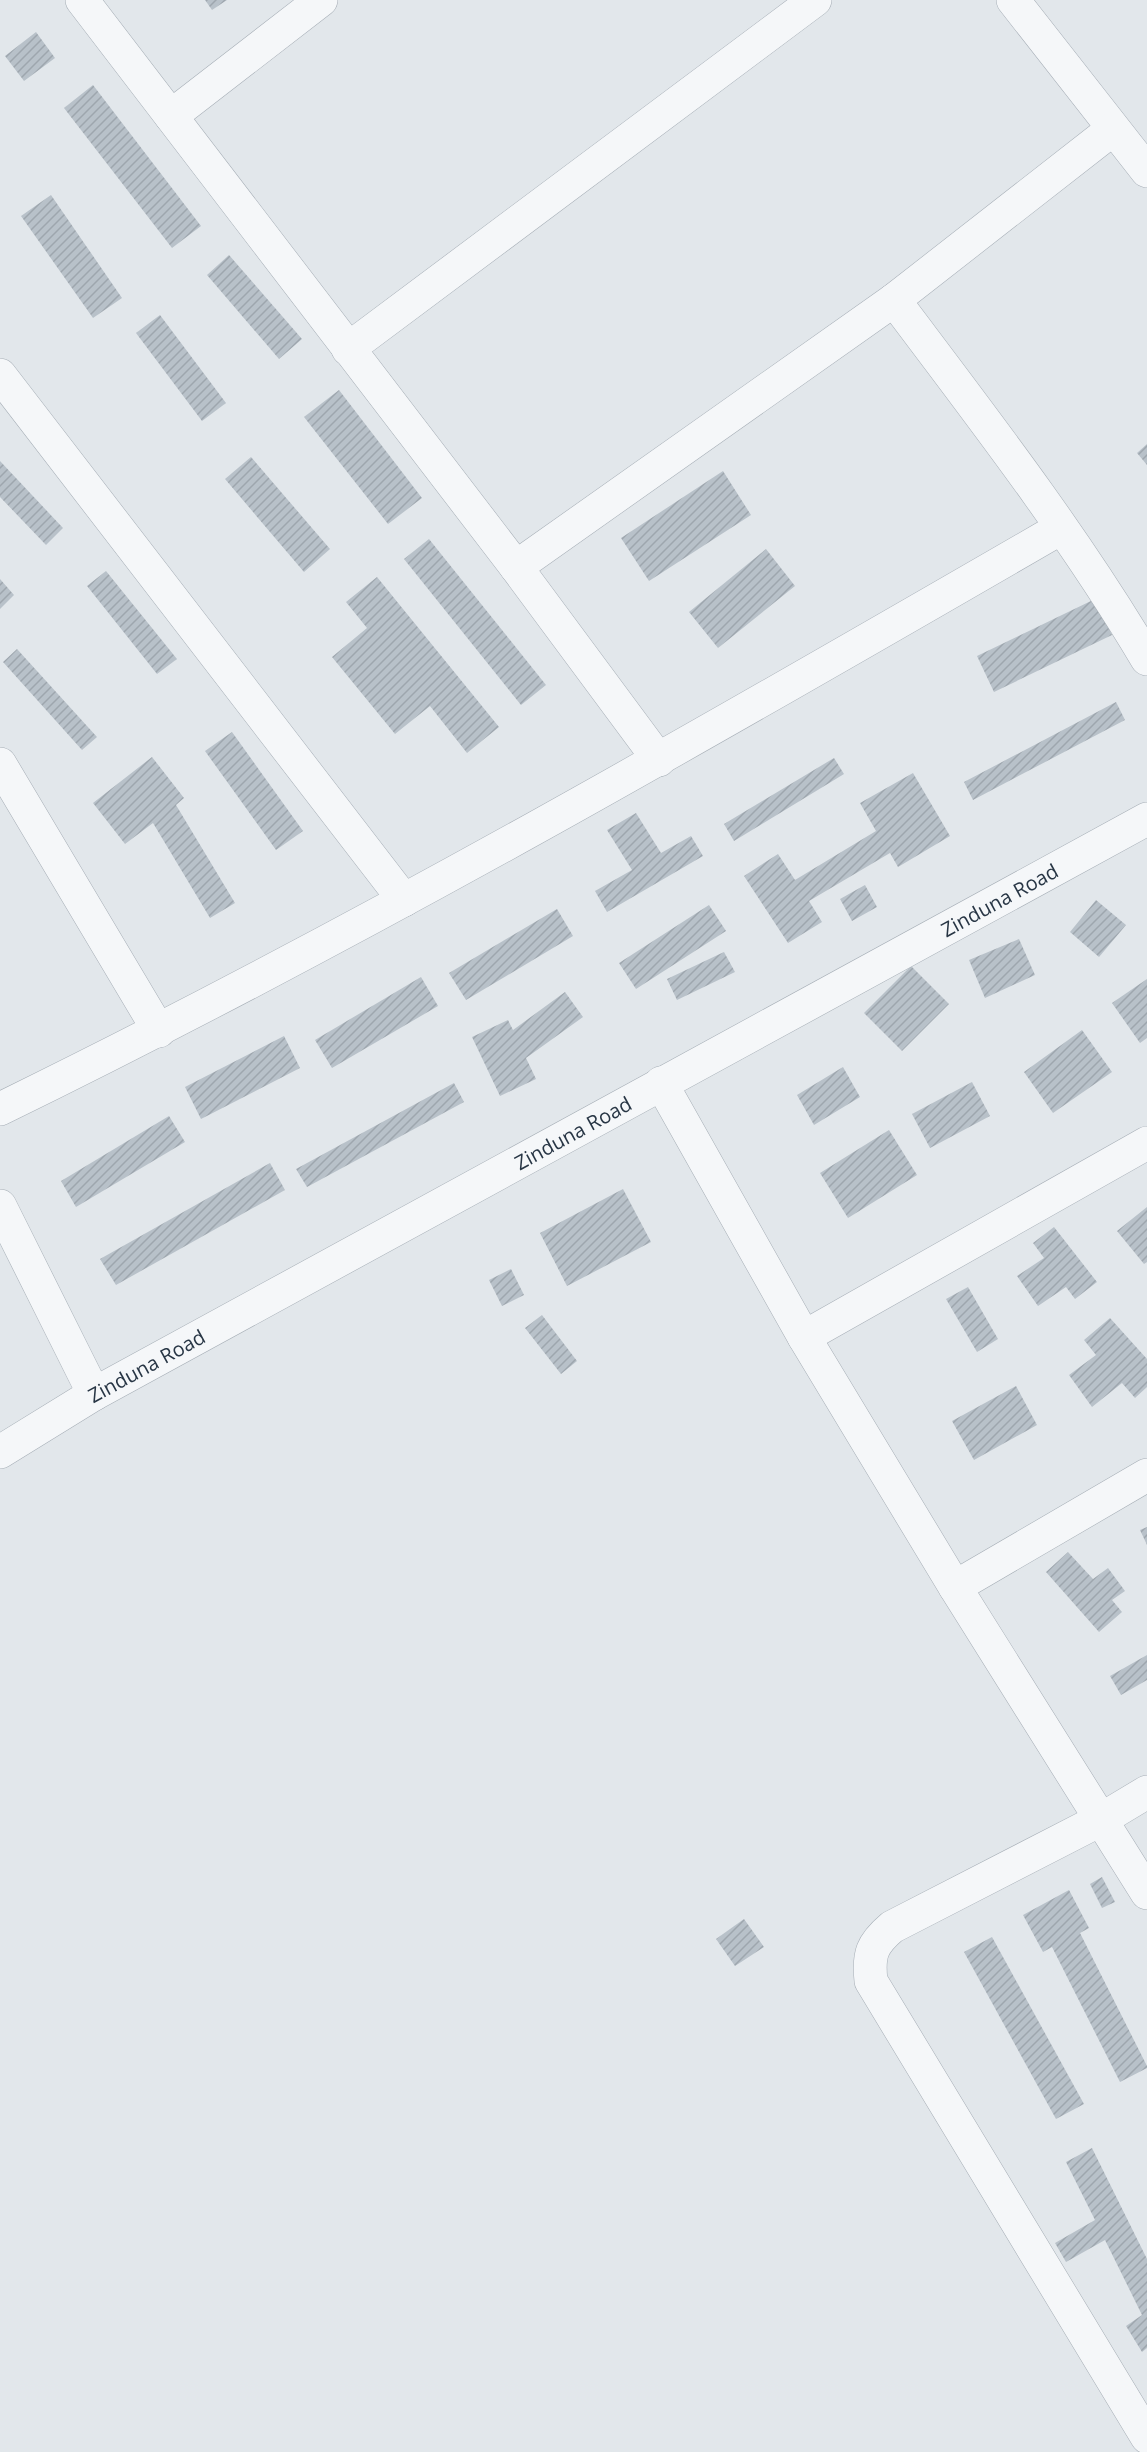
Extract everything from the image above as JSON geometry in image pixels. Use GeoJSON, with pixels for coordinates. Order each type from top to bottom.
{"type":"FeatureCollection","features":[{"type":"Feature","properties":{"kind":"street"},"geometry":{"type":"LineString","coordinates":[[82,0],[516,567],[659,760]]}},
{"type":"Feature","properties":{"kind":"street"},"geometry":{"type":"LineString","coordinates":[[171,116],[321,0]]}},
{"type":"Feature","properties":{"kind":"street"},"geometry":{"type":"LineString","coordinates":[[348,349],[816,0]]}},
{"type":"Feature","properties":{"kind":"street"},"geometry":{"type":"LineString","coordinates":[[1013,0],[1147,171]]}},
{"type":"Feature","properties":{"kind":"street"},"geometry":{"type":"LineString","coordinates":[[516,567],[894,300],[1113,129]]}},
{"type":"Feature","properties":{"kind":"street"},"geometry":{"type":"LineString","coordinates":[[894,300],[997,436],[1122,618],[1147,659]]}},
{"type":"Feature","properties":{"kind":"street"},"geometry":{"type":"LineString","coordinates":[[0,375],[404,900]]}},
{"type":"Feature","properties":{"kind":"street"},"geometry":{"type":"LineString","coordinates":[[0,1109],[159,1031],[404,900],[659,760],[1061,528]]}},
{"type":"Feature","properties":{"kind":"street"},"geometry":{"type":"LineString","coordinates":[[0,764],[159,1031]]}},
{"type":"Feature","properties":{"kind":"street","name":"Zinduna Road"},"geometry":{"type":"LineString","coordinates":[[0,1452],[94,1394],[1147,819]]}},
{"type":"Feature","properties":{"kind":"street"},"geometry":{"type":"LineString","coordinates":[[661,1083],[804,1337],[955,1587],[1147,1893]]}},
{"type":"Feature","properties":{"kind":"street"},"geometry":{"type":"LineString","coordinates":[[804,1337],[1147,1143]]}},
{"type":"Feature","properties":{"kind":"street"},"geometry":{"type":"LineString","coordinates":[[0,1206],[94,1394]]}},
{"type":"Feature","properties":{"kind":"street"},"geometry":{"type":"LineString","coordinates":[[955,1587],[1147,1475]]}},
{"type":"Feature","properties":{"kind":"street"},"geometry":{"type":"LineString","coordinates":[[1147,1792],[1102,1819],[892,1927],[877,1940],[869,1962],[871,1981],[1147,2437]]}},
{"type":"Feature","properties":{"kind":"building"},"geometry":{"type":"Polygon","coordinates":[[[205,0],[227,0],[212,10],[205,0]]]}},
{"type":"Feature","properties":{"kind":"building"},"geometry":{"type":"Polygon","coordinates":[[[36,32],[55,58],[24,81],[5,56],[36,32]]]}},
{"type":"Feature","properties":{"kind":"building"},"geometry":{"type":"Polygon","coordinates":[[[93,85],[201,226],[172,248],[64,108],[93,85]]]}},
{"type":"Feature","properties":{"kind":"building"},"geometry":{"type":"Polygon","coordinates":[[[51,195],[122,298],[93,318],[21,216],[51,195]]]}},
{"type":"Feature","properties":{"kind":"building"},"geometry":{"type":"Polygon","coordinates":[[[229,255],[302,339],[279,359],[207,275],[229,255]]]}},
{"type":"Feature","properties":{"kind":"building"},"geometry":{"type":"Polygon","coordinates":[[[160,315],[226,403],[202,421],[136,333],[160,315]]]}},
{"type":"Feature","properties":{"kind":"building"},"geometry":{"type":"Polygon","coordinates":[[[339,390],[422,498],[388,524],[304,417],[339,390]]]}},
{"type":"Feature","properties":{"kind":"building"},"geometry":{"type":"Polygon","coordinates":[[[1147,444],[1147,465],[1137,453],[1147,444]]]}},
{"type":"Feature","properties":{"kind":"building"},"geometry":{"type":"Polygon","coordinates":[[[251,457],[330,549],[304,572],[225,479],[251,457]]]}},
{"type":"Feature","properties":{"kind":"building"},"geometry":{"type":"Polygon","coordinates":[[[0,461],[63,528],[46,545],[0,497],[0,461]]]}},
{"type":"Feature","properties":{"kind":"building"},"geometry":{"type":"Polygon","coordinates":[[[723,471],[751,515],[649,581],[621,538],[723,471]]]}},
{"type":"Feature","properties":{"kind":"building"},"geometry":{"type":"Polygon","coordinates":[[[429,539],[546,685],[521,705],[404,559],[429,539]]]}},
{"type":"Feature","properties":{"kind":"building"},"geometry":{"type":"Polygon","coordinates":[[[766,549],[795,586],[718,648],[689,612],[766,549]]]}},
{"type":"Feature","properties":{"kind":"building"},"geometry":{"type":"Polygon","coordinates":[[[106,571],[177,659],[157,674],[87,586],[106,571]]]}},
{"type":"Feature","properties":{"kind":"building"},"geometry":{"type":"Polygon","coordinates":[[[377,577],[499,727],[467,753],[430,706],[395,734],[332,657],[367,628],[346,602],[377,577]]]}},
{"type":"Feature","properties":{"kind":"building"},"geometry":{"type":"Polygon","coordinates":[[[0,579],[14,595],[0,609],[0,579]]]}},
{"type":"Feature","properties":{"kind":"building"},"geometry":{"type":"Polygon","coordinates":[[[1095,599],[1112,635],[994,692],[977,656],[1095,599]]]}},
{"type":"Feature","properties":{"kind":"building"},"geometry":{"type":"Polygon","coordinates":[[[17,649],[97,737],[82,750],[3,662],[17,649]]]}},
{"type":"Feature","properties":{"kind":"building"},"geometry":{"type":"Polygon","coordinates":[[[1116,702],[1125,720],[973,800],[964,782],[1116,702]]]}},
{"type":"Feature","properties":{"kind":"building"},"geometry":{"type":"Polygon","coordinates":[[[232,732],[303,831],[276,850],[205,751],[232,732]]]}},
{"type":"Feature","properties":{"kind":"building"},"geometry":{"type":"Polygon","coordinates":[[[152,757],[184,798],[176,805],[235,903],[210,918],[153,823],[125,844],[93,803],[152,757]]]}},
{"type":"Feature","properties":{"kind":"building"},"geometry":{"type":"Polygon","coordinates":[[[834,758],[844,774],[734,841],[724,824],[834,758]]]}},
{"type":"Feature","properties":{"kind":"building"},"geometry":{"type":"Polygon","coordinates":[[[913,773],[950,836],[898,867],[890,853],[809,901],[822,922],[788,943],[744,876],[778,854],[795,880],[876,831],[860,803],[913,773]]]}},
{"type":"Feature","properties":{"kind":"building"},"geometry":{"type":"Polygon","coordinates":[[[636,813],[661,853],[691,836],[703,856],[607,912],[595,891],[632,870],[607,830],[636,813]]]}},
{"type":"Feature","properties":{"kind":"building"},"geometry":{"type":"Polygon","coordinates":[[[865,885],[877,907],[852,921],[840,899],[865,885]]]}},
{"type":"Feature","properties":{"kind":"building"},"geometry":{"type":"Polygon","coordinates":[[[1096,900],[1126,925],[1099,957],[1070,932],[1096,900]]]}},
{"type":"Feature","properties":{"kind":"building"},"geometry":{"type":"Polygon","coordinates":[[[709,905],[726,931],[636,989],[619,963],[709,905]]]}},
{"type":"Feature","properties":{"kind":"building"},"geometry":{"type":"Polygon","coordinates":[[[557,909],[573,936],[466,1000],[449,973],[557,909]]]}},
{"type":"Feature","properties":{"kind":"building"},"geometry":{"type":"Polygon","coordinates":[[[1019,939],[1035,975],[985,998],[969,960],[1019,939]]]}},
{"type":"Feature","properties":{"kind":"building"},"geometry":{"type":"Polygon","coordinates":[[[724,952],[735,972],[677,1000],[667,979],[724,952]]]}},
{"type":"Feature","properties":{"kind":"building"},"geometry":{"type":"Polygon","coordinates":[[[911,966],[949,1004],[902,1051],[864,1013],[911,966]]]}},
{"type":"Feature","properties":{"kind":"building"},"geometry":{"type":"Polygon","coordinates":[[[421,977],[438,1006],[332,1068],[315,1040],[421,977]]]}},
{"type":"Feature","properties":{"kind":"building"},"geometry":{"type":"Polygon","coordinates":[[[1147,979],[1147,1038],[1140,1043],[1112,1003],[1147,979]]]}},
{"type":"Feature","properties":{"kind":"building"},"geometry":{"type":"Polygon","coordinates":[[[565,992],[583,1017],[526,1058],[536,1079],[500,1096],[472,1037],[508,1020],[513,1030],[565,992]]]}},
{"type":"Feature","properties":{"kind":"building"},"geometry":{"type":"Polygon","coordinates":[[[1082,1030],[1112,1072],[1053,1113],[1024,1072],[1082,1030]]]}},
{"type":"Feature","properties":{"kind":"building"},"geometry":{"type":"Polygon","coordinates":[[[284,1036],[300,1068],[201,1119],[185,1087],[284,1036]]]}},
{"type":"Feature","properties":{"kind":"building"},"geometry":{"type":"Polygon","coordinates":[[[843,1067],[860,1097],[814,1125],[797,1095],[843,1067]]]}},
{"type":"Feature","properties":{"kind":"building"},"geometry":{"type":"Polygon","coordinates":[[[972,1082],[990,1116],[930,1148],[912,1114],[972,1082]]]}},
{"type":"Feature","properties":{"kind":"building"},"geometry":{"type":"Polygon","coordinates":[[[454,1083],[464,1102],[307,1187],[296,1169],[454,1083]]]}},
{"type":"Feature","properties":{"kind":"building"},"geometry":{"type":"Polygon","coordinates":[[[169,1116],[185,1142],[76,1207],[61,1181],[169,1116]]]}},
{"type":"Feature","properties":{"kind":"building"},"geometry":{"type":"Polygon","coordinates":[[[889,1130],[917,1175],[848,1218],[820,1173],[889,1130]]]}},
{"type":"Feature","properties":{"kind":"building"},"geometry":{"type":"Polygon","coordinates":[[[270,1163],[285,1190],[116,1285],[100,1259],[270,1163]]]}},
{"type":"Feature","properties":{"kind":"building"},"geometry":{"type":"Polygon","coordinates":[[[623,1189],[651,1242],[567,1286],[540,1233],[623,1189]]]}},
{"type":"Feature","properties":{"kind":"building"},"geometry":{"type":"Polygon","coordinates":[[[1147,1207],[1147,1262],[1144,1264],[1117,1231],[1147,1207]]]}},
{"type":"Feature","properties":{"kind":"building"},"geometry":{"type":"Polygon","coordinates":[[[1054,1227],[1097,1282],[1075,1299],[1066,1287],[1038,1306],[1017,1276],[1044,1258],[1033,1243],[1054,1227]]]}},
{"type":"Feature","properties":{"kind":"building"},"geometry":{"type":"Polygon","coordinates":[[[511,1269],[524,1295],[502,1306],[489,1280],[511,1269]]]}},
{"type":"Feature","properties":{"kind":"building"},"geometry":{"type":"Polygon","coordinates":[[[968,1287],[998,1339],[977,1352],[946,1299],[968,1287]]]}},
{"type":"Feature","properties":{"kind":"building"},"geometry":{"type":"Polygon","coordinates":[[[542,1315],[577,1361],[561,1374],[525,1328],[542,1315]]]}},
{"type":"Feature","properties":{"kind":"building"},"geometry":{"type":"Polygon","coordinates":[[[1110,1318],[1147,1359],[1147,1387],[1135,1398],[1122,1383],[1092,1407],[1069,1375],[1096,1355],[1084,1340],[1110,1318]]]}},
{"type":"Feature","properties":{"kind":"building"},"geometry":{"type":"Polygon","coordinates":[[[1016,1386],[1037,1425],[974,1460],[952,1421],[1016,1386]]]}},
{"type":"Feature","properties":{"kind":"building"},"geometry":{"type":"Polygon","coordinates":[[[1147,1527],[1147,1545],[1140,1530],[1147,1527]]]}},
{"type":"Feature","properties":{"kind":"building"},"geometry":{"type":"Polygon","coordinates":[[[1068,1552],[1093,1579],[1108,1568],[1125,1591],[1112,1600],[1122,1612],[1099,1632],[1046,1572],[1068,1552]]]}},
{"type":"Feature","properties":{"kind":"building"},"geometry":{"type":"Polygon","coordinates":[[[1147,1655],[1147,1680],[1121,1695],[1110,1676],[1147,1655]]]}},
{"type":"Feature","properties":{"kind":"building"},"geometry":{"type":"Polygon","coordinates":[[[1102,1877],[1115,1902],[1102,1908],[1090,1884],[1102,1877]]]}},
{"type":"Feature","properties":{"kind":"building"},"geometry":{"type":"Polygon","coordinates":[[[1069,1890],[1089,1928],[1080,1933],[1147,2066],[1120,2082],[1052,1947],[1043,1952],[1023,1915],[1069,1890]]]}},
{"type":"Feature","properties":{"kind":"building"},"geometry":{"type":"Polygon","coordinates":[[[744,1919],[764,1947],[735,1966],[716,1939],[744,1919]]]}},
{"type":"Feature","properties":{"kind":"building"},"geometry":{"type":"Polygon","coordinates":[[[992,1937],[1084,2104],[1056,2119],[964,1952],[992,1937]]]}},
{"type":"Feature","properties":{"kind":"building"},"geometry":{"type":"Polygon","coordinates":[[[1092,2148],[1147,2259],[1147,2348],[1142,2352],[1126,2326],[1142,2315],[1105,2240],[1066,2262],[1055,2243],[1095,2220],[1066,2162],[1092,2148]]]}}]}
